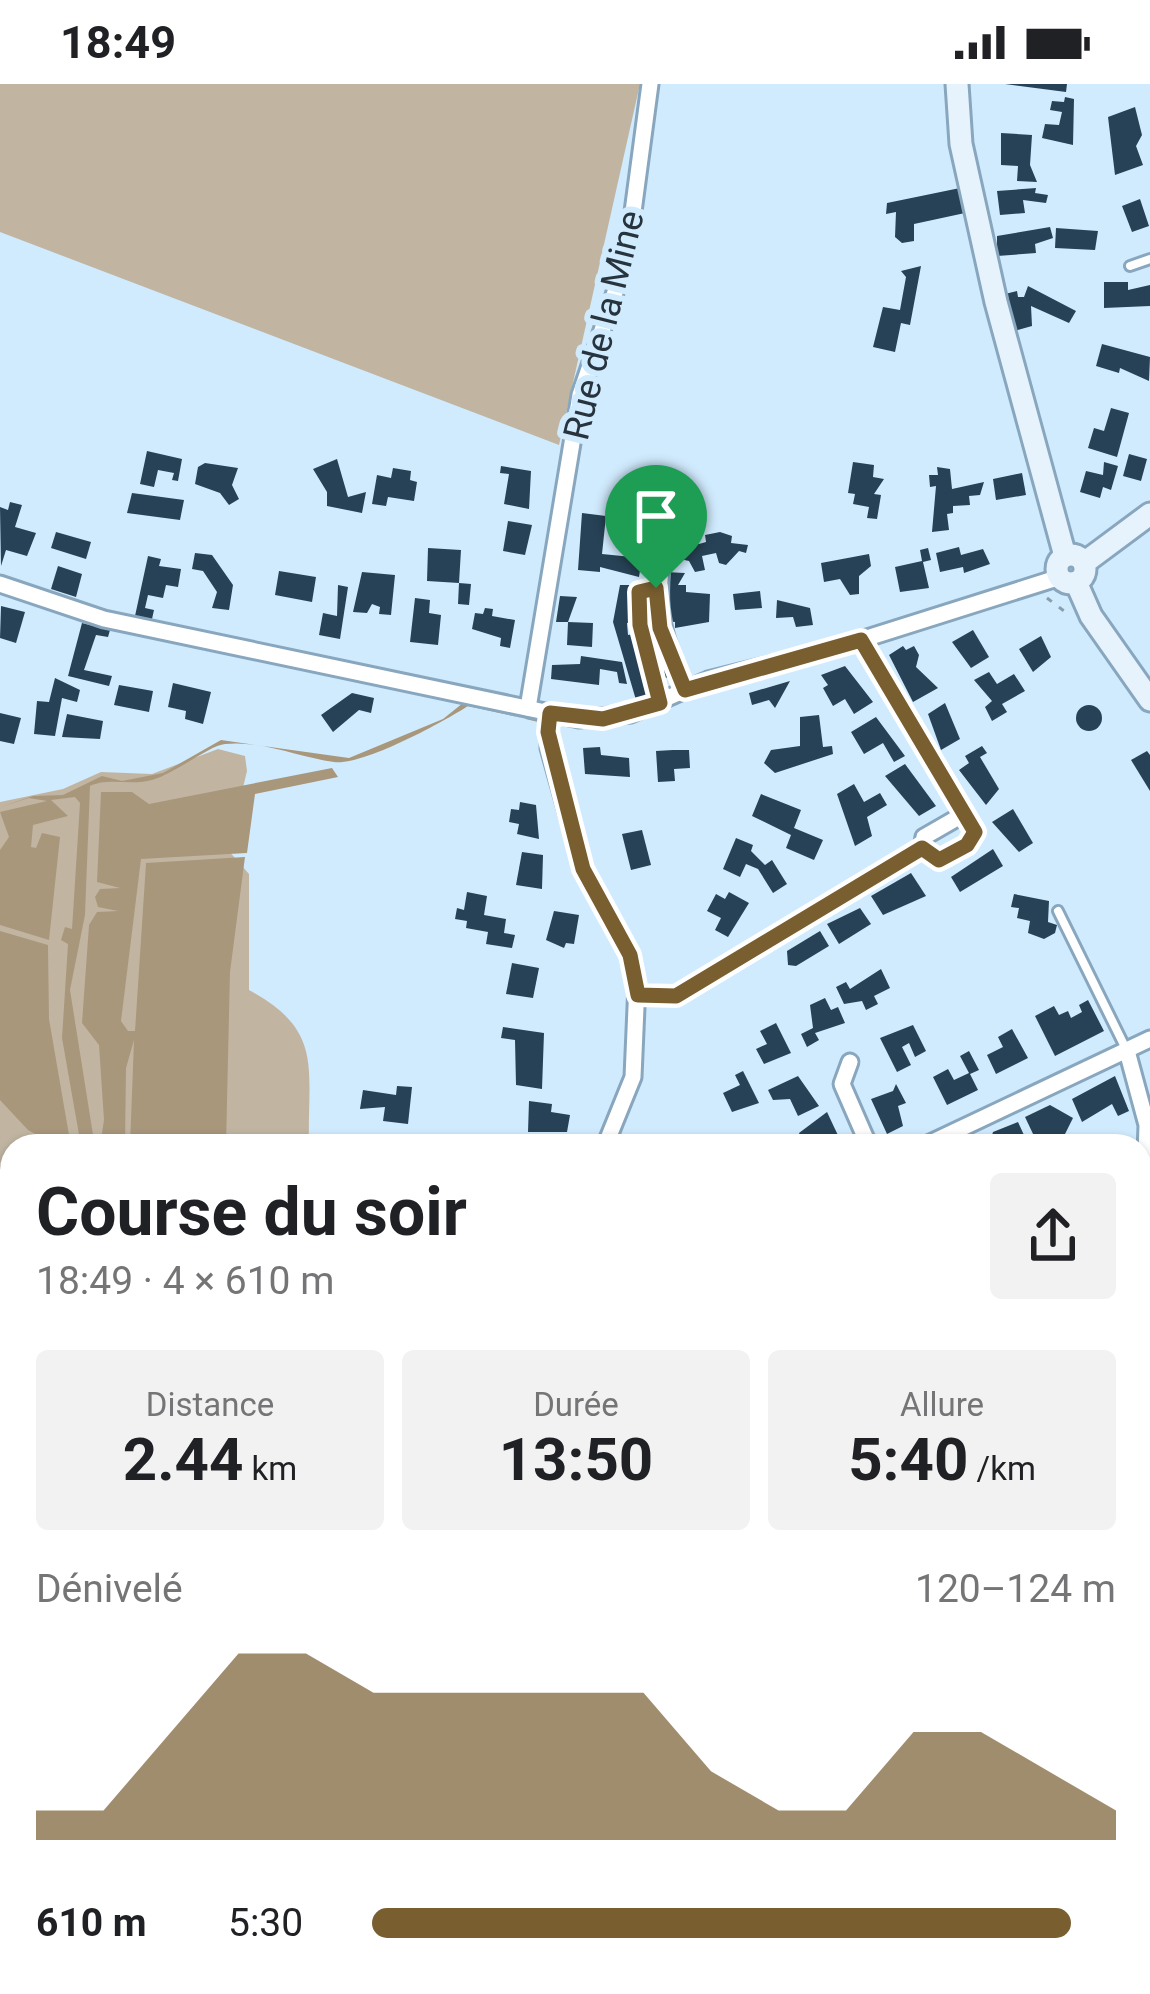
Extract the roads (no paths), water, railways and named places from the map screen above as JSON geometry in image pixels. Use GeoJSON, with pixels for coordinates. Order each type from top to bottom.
{"type":"FeatureCollection","features":[{"type":"Feature","properties":{"kind":"main road"},"geometry":{"type":"LineString","coordinates":[[957,84],[961,144],[995,302],[1071,569],[1091,616],[1150,700]]}},
{"type":"Feature","properties":{"kind":"main road"},"geometry":{"type":"LineString","coordinates":[[1071,569],[1150,514]]}},
{"type":"Feature","properties":{"kind":"street","name":"Rue de la Mine"},"geometry":{"type":"LineString","coordinates":[[528,708],[580,395],[627,257],[650,84]]}},
{"type":"Feature","properties":{"kind":"street"},"geometry":{"type":"LineString","coordinates":[[668,524],[656,588],[660,628],[685,690]]}},
{"type":"Feature","properties":{"kind":"street"},"geometry":{"type":"LineString","coordinates":[[0,584],[104,619],[528,708],[549,721],[603,719],[660,703],[685,690],[861,640],[1071,569]]}},
{"type":"Feature","properties":{"kind":"street"},"geometry":{"type":"LineString","coordinates":[[656,588],[639,592],[640,625],[660,703]]}},
{"type":"Feature","properties":{"kind":"street"},"geometry":{"type":"LineString","coordinates":[[861,640],[975,832],[967,845],[939,860],[922,848]]}},
{"type":"Feature","properties":{"kind":"street"},"geometry":{"type":"LineString","coordinates":[[549,721],[583,869],[630,955],[638,995],[633,1077],[610,1134]]}},
{"type":"Feature","properties":{"kind":"street"},"geometry":{"type":"LineString","coordinates":[[638,995],[676,996],[922,848],[925,837],[964,814]]}},
{"type":"Feature","properties":{"kind":"street"},"geometry":{"type":"LineString","coordinates":[[950,1134],[1150,1039]]}},
{"type":"Feature","properties":{"kind":"street"},"geometry":{"type":"LineString","coordinates":[[1126,1051],[1147,1134]]}},
{"type":"Feature","properties":{"kind":"street"},"geometry":{"type":"LineString","coordinates":[[850,1062],[842,1084],[864,1134]]}},
{"type":"Feature","properties":{"kind":"lane"},"geometry":{"type":"LineString","coordinates":[[1130,266],[1150,259]]}},
{"type":"Feature","properties":{"kind":"lane"},"geometry":{"type":"LineString","coordinates":[[1058,911],[1126,1051]]}},
{"type":"Feature","properties":{"kind":"waterway"},"geometry":{"type":"LineString","coordinates":[[556,723],[601,727],[661,711]]}},
{"type":"Feature","properties":{"kind":"waterway"},"geometry":{"type":"LineString","coordinates":[[527,717],[544,721]]}}]}
